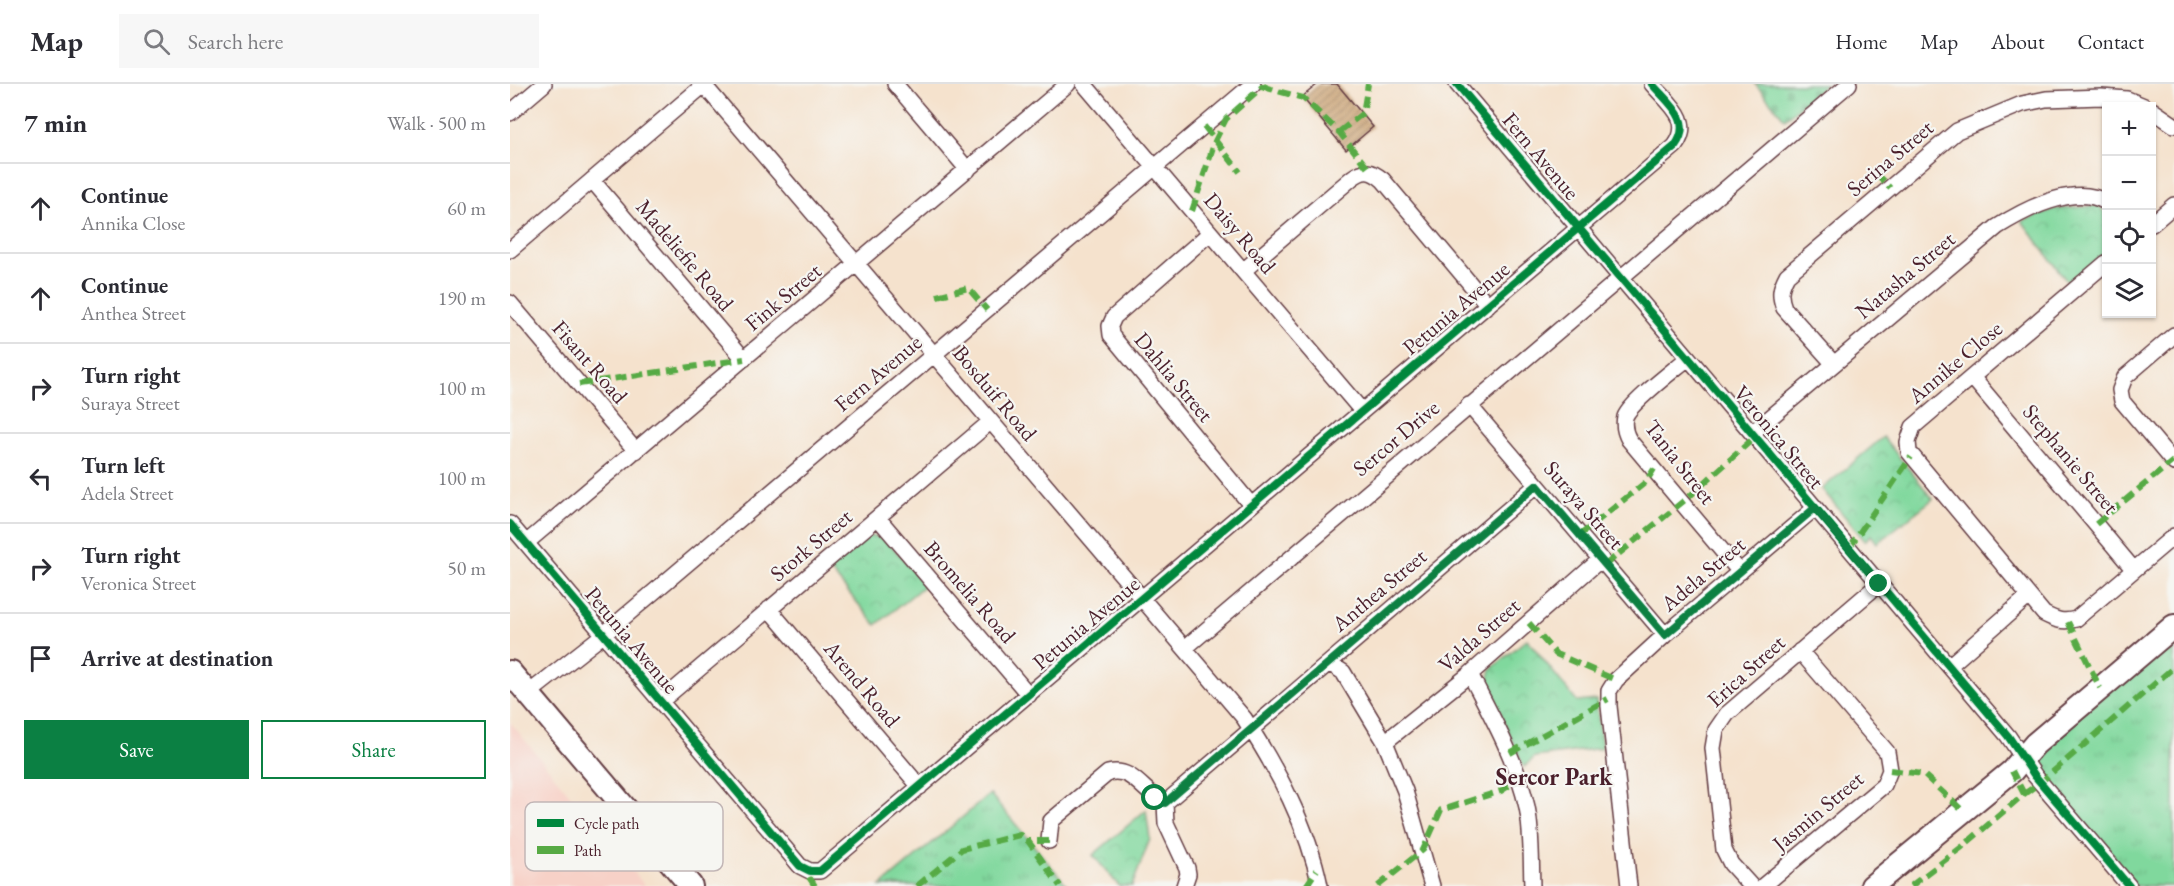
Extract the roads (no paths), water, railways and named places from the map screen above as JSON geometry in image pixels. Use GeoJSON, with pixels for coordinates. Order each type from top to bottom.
{"type":"FeatureCollection","features":[{"type":"Feature","properties":{"kind":"street"},"geometry":{"type":"LineString","coordinates":[[510,113],[544,84]]}},
{"type":"Feature","properties":{"kind":"street"},"geometry":{"type":"LineString","coordinates":[[510,250],[704,84]]}},
{"type":"Feature","properties":{"kind":"street","name":"Bosduif Road"},"geometry":{"type":"LineString","coordinates":[[704,84],[1141,600],[1185,648]]}},
{"type":"Feature","properties":{"kind":"street"},"geometry":{"type":"LineString","coordinates":[[895,84],[968,170]]}},
{"type":"Feature","properties":{"kind":"street","name":"Fink Street"},"geometry":{"type":"LineString","coordinates":[[526,543],[1068,84]]}},
{"type":"Feature","properties":{"kind":"street","name":"Daisy Road"},"geometry":{"type":"LineString","coordinates":[[1084,84],[1362,411]]}},
{"type":"Feature","properties":{"kind":"street","name":"Fern Avenue"},"geometry":{"type":"LineString","coordinates":[[518,686],[603,635],[1253,84]]}},
{"type":"Feature","properties":{"kind":"street","name":"Fern Avenue"},"geometry":{"type":"LineString","coordinates":[[1457,84],[1620,278]]}},
{"type":"Feature","properties":{"kind":"street","name":"Petunia Avenue"},"geometry":{"type":"LineString","coordinates":[[510,524],[800,866],[810,871],[820,871],[1676,146],[1683,134],[1683,126],[1679,117],[1652,84]]}},
{"type":"Feature","properties":{"kind":"street","name":"Sercor Drive"},"geometry":{"type":"LineString","coordinates":[[1185,648],[1849,84]]}},
{"type":"Feature","properties":{"kind":"street","name":"Serina Street"},"geometry":{"type":"LineString","coordinates":[[1833,363],[1784,308],[1780,297],[1780,287],[1787,275],[1958,131],[2022,104],[2046,99],[2101,97],[2127,99],[2134,102]]}},
{"type":"Feature","properties":{"kind":"street"},"geometry":{"type":"LineString","coordinates":[[2156,113],[2174,125]]}},
{"type":"Feature","properties":{"kind":"street"},"geometry":{"type":"LineString","coordinates":[[1243,271],[1352,178],[1360,172],[1370,171],[1383,180],[1488,305]]}},
{"type":"Feature","properties":{"kind":"street","name":"Madeliefie Road"},"geometry":{"type":"LineString","coordinates":[[592,180],[744,359]]}},
{"type":"Feature","properties":{"kind":"street","name":"Natasha Street"},"geometry":{"type":"LineString","coordinates":[[1752,434],[1833,363],[1997,227],[2022,211],[2047,201],[2072,196],[2091,196],[2102,200]]}},
{"type":"Feature","properties":{"kind":"street"},"geometry":{"type":"LineString","coordinates":[[2156,220],[2174,205]]}},
{"type":"Feature","properties":{"kind":"street","name":"Dahlia Street"},"geometry":{"type":"LineString","coordinates":[[1210,233],[1114,317],[1110,326],[1111,335],[1251,506]]}},
{"type":"Feature","properties":{"kind":"street","name":"Annike Close"},"geometry":{"type":"LineString","coordinates":[[2105,264],[1913,428],[1908,442],[1909,452],[2044,614],[2065,622],[2076,619],[2174,536]]}},
{"type":"Feature","properties":{"kind":"street","name":"Veronica Street"},"geometry":{"type":"LineString","coordinates":[[1620,278],[2008,736],[2035,776],[2129,886]]}},
{"type":"Feature","properties":{"kind":"street","name":"Fisant Road"},"geometry":{"type":"LineString","coordinates":[[510,303],[636,451]]}},
{"type":"Feature","properties":{"kind":"street"},"geometry":{"type":"LineString","coordinates":[[2174,335],[2125,377],[2120,390],[2122,401],[2174,463]]}},
{"type":"Feature","properties":{"kind":"street","name":"Tania Street"},"geometry":{"type":"LineString","coordinates":[[1688,358],[1632,406],[1625,417],[1624,430],[1629,440],[1740,572]]}},
{"type":"Feature","properties":{"kind":"street","name":"Stephanie Street"},"geometry":{"type":"LineString","coordinates":[[1972,377],[2134,570]]}},
{"type":"Feature","properties":{"kind":"street","name":"Suraya Street"},"geometry":{"type":"LineString","coordinates":[[1469,405],[1665,635]]}},
{"type":"Feature","properties":{"kind":"street","name":"Stork Street"},"geometry":{"type":"LineString","coordinates":[[660,702],[990,422]]}},
{"type":"Feature","properties":{"kind":"street","name":"Anthea Street"},"geometry":{"type":"LineString","coordinates":[[1165,803],[1537,485]]}},
{"type":"Feature","properties":{"kind":"street","name":"Adela Street"},"geometry":{"type":"LineString","coordinates":[[1629,886],[1609,692],[1616,680],[1665,635],[1815,508]]}},
{"type":"Feature","properties":{"kind":"street","name":"Bromelia Road"},"geometry":{"type":"LineString","coordinates":[[878,518],[1029,695]]}},
{"type":"Feature","properties":{"kind":"street","name":"Valda Street"},"geometry":{"type":"LineString","coordinates":[[1385,742],[1470,674],[1600,559]]}},
{"type":"Feature","properties":{"kind":"street","name":"Erica Street"},"geometry":{"type":"LineString","coordinates":[[1751,886],[1731,864],[1724,850],[1713,748],[1721,721],[1879,584]]}},
{"type":"Feature","properties":{"kind":"street"},"geometry":{"type":"LineString","coordinates":[[1949,666],[2030,596]]}},
{"type":"Feature","properties":{"kind":"street","name":"Arend Road"},"geometry":{"type":"LineString","coordinates":[[769,609],[920,787]]}},
{"type":"Feature","properties":{"kind":"street"},"geometry":{"type":"LineString","coordinates":[[1872,886],[2012,771],[2035,744],[2174,626]]}},
{"type":"Feature","properties":{"kind":"street"},"geometry":{"type":"LineString","coordinates":[[1185,648],[1251,729],[1300,821],[1320,886]]}},
{"type":"Feature","properties":{"kind":"street","name":"Jasmin Street"},"geometry":{"type":"LineString","coordinates":[[1763,886],[1884,785],[1890,775],[1887,752],[1800,651]]}},
{"type":"Feature","properties":{"kind":"street"},"geometry":{"type":"LineString","coordinates":[[1329,663],[1343,672],[1385,742],[1405,791],[1432,886]]}},
{"type":"Feature","properties":{"kind":"street"},"geometry":{"type":"LineString","coordinates":[[1470,674],[1503,738],[1519,779],[1529,820],[1532,886]]}},
{"type":"Feature","properties":{"kind":"street"},"geometry":{"type":"LineString","coordinates":[[518,686],[618,802]]}},
{"type":"Feature","properties":{"kind":"street"},"geometry":{"type":"LineString","coordinates":[[1049,841],[1051,821],[1102,776],[1120,771],[1130,775],[1155,798],[1165,803],[1166,823],[1187,868],[1188,874],[1184,886]]}},
{"type":"Feature","properties":{"kind":"street"},"geometry":{"type":"LineString","coordinates":[[678,871],[691,886]]}},
{"type":"Feature","properties":{"kind":"district","name":"Sercor Park"},"geometry":{"type":"Point","coordinates":[1554,776]}}]}
